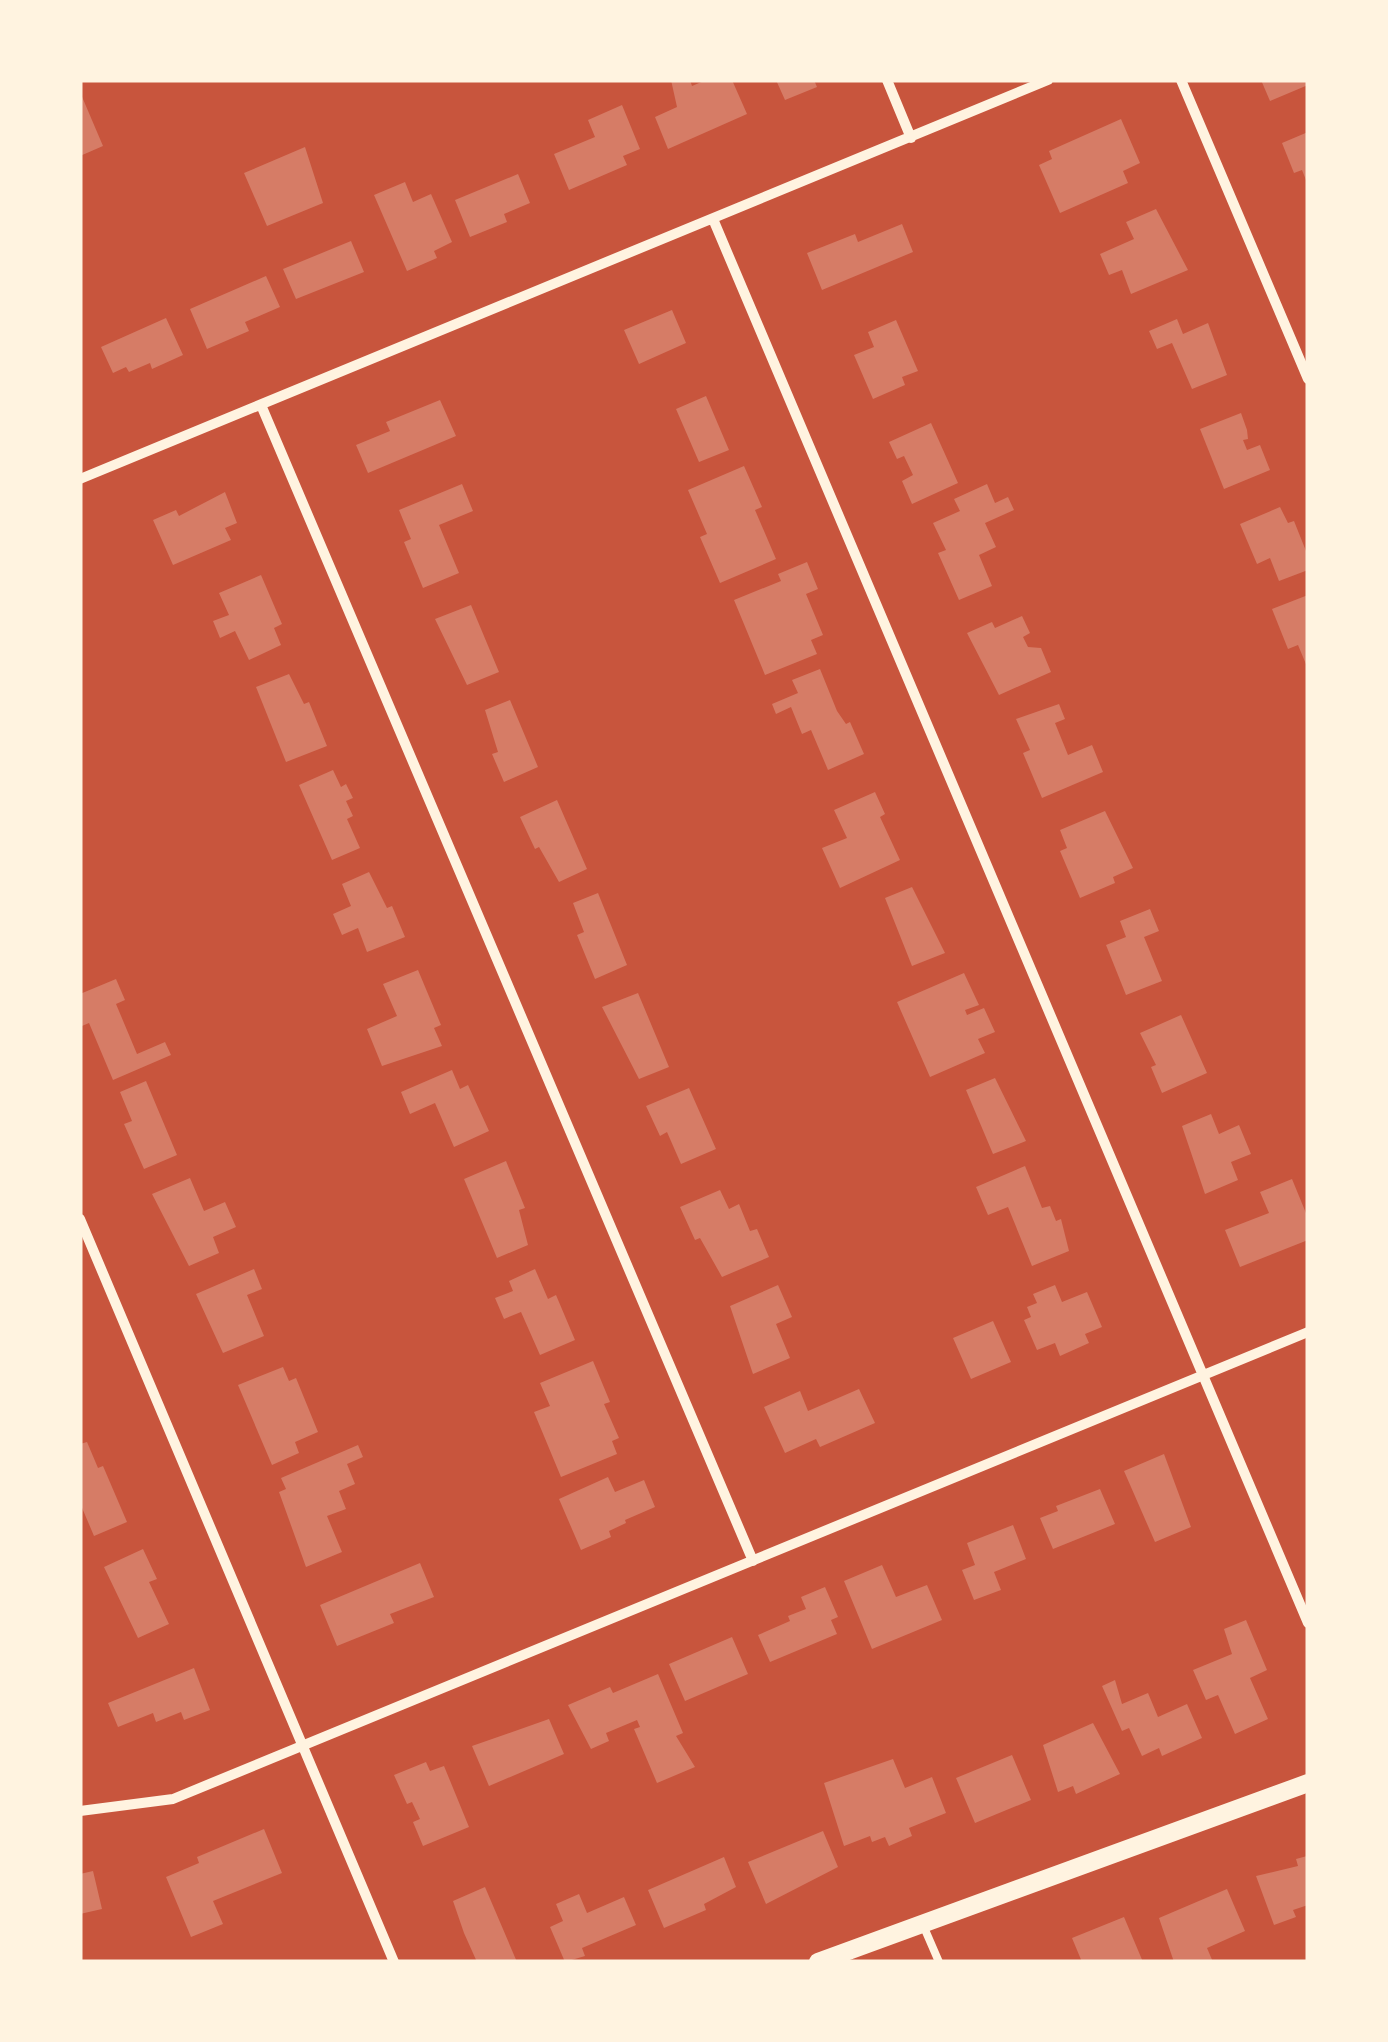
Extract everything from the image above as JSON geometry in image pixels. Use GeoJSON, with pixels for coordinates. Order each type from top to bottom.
{"type":"FeatureCollection","features":[{"type":"Feature","properties":{"kind":"street"},"geometry":{"type":"LineString","coordinates":[[886,80],[911,138]]}},
{"type":"Feature","properties":{"kind":"street"},"geometry":{"type":"LineString","coordinates":[[80,478],[1048,80]]}},
{"type":"Feature","properties":{"kind":"street"},"geometry":{"type":"LineString","coordinates":[[1181,80],[1308,379]]}},
{"type":"Feature","properties":{"kind":"street"},"geometry":{"type":"LineString","coordinates":[[713,219],[1308,1623]]}},
{"type":"Feature","properties":{"kind":"street"},"geometry":{"type":"LineString","coordinates":[[261,405],[753,1561]]}},
{"type":"Feature","properties":{"kind":"street"},"geometry":{"type":"LineString","coordinates":[[80,1218],[394,1962]]}},
{"type":"Feature","properties":{"kind":"street"},"geometry":{"type":"LineString","coordinates":[[80,1811],[173,1799],[1308,1332]]}},
{"type":"Feature","properties":{"kind":"street"},"geometry":{"type":"LineString","coordinates":[[818,1962],[1308,1783]]}},
{"type":"Feature","properties":{"kind":"lane"},"geometry":{"type":"LineString","coordinates":[[922,1924],[938,1962]]}},
{"type":"Feature","properties":{"kind":"building"},"geometry":{"type":"Polygon","coordinates":[[[671,80],[690,80],[692,86],[706,80],[732,80],[747,114],[668,149],[655,117],[677,107],[671,80]]]}},
{"type":"Feature","properties":{"kind":"building"},"geometry":{"type":"Polygon","coordinates":[[[776,80],[814,80],[817,87],[785,100],[776,80]]]}},
{"type":"Feature","properties":{"kind":"building"},"geometry":{"type":"Polygon","coordinates":[[[1261,80],[1308,80],[1308,85],[1270,101],[1261,80]]]}},
{"type":"Feature","properties":{"kind":"building"},"geometry":{"type":"Polygon","coordinates":[[[80,92],[103,146],[80,156],[80,92]]]}},
{"type":"Feature","properties":{"kind":"building"},"geometry":{"type":"Polygon","coordinates":[[[622,105],[640,149],[623,156],[627,165],[569,190],[554,154],[595,137],[588,120],[622,105]]]}},
{"type":"Feature","properties":{"kind":"building"},"geometry":{"type":"Polygon","coordinates":[[[1121,119],[1140,163],[1123,171],[1128,183],[1060,213],[1039,165],[1052,159],[1049,151],[1121,119]]]}},
{"type":"Feature","properties":{"kind":"building"},"geometry":{"type":"Polygon","coordinates":[[[1308,132],[1308,185],[1302,170],[1294,173],[1282,143],[1308,132]]]}},
{"type":"Feature","properties":{"kind":"building"},"geometry":{"type":"Polygon","coordinates":[[[305,147],[323,203],[267,226],[244,173],[305,147]]]}},
{"type":"Feature","properties":{"kind":"building"},"geometry":{"type":"Polygon","coordinates":[[[518,174],[530,203],[504,214],[507,222],[470,237],[455,200],[518,174]]]}},
{"type":"Feature","properties":{"kind":"building"},"geometry":{"type":"Polygon","coordinates":[[[405,182],[413,202],[431,194],[452,242],[434,251],[437,258],[407,271],[374,195],[405,182]]]}},
{"type":"Feature","properties":{"kind":"building"},"geometry":{"type":"Polygon","coordinates":[[[1156,209],[1188,270],[1131,294],[1122,270],[1109,275],[1100,254],[1134,239],[1126,222],[1156,209]]]}},
{"type":"Feature","properties":{"kind":"building"},"geometry":{"type":"Polygon","coordinates":[[[902,224],[913,252],[822,290],[807,253],[855,234],[858,242],[902,224]]]}},
{"type":"Feature","properties":{"kind":"building"},"geometry":{"type":"Polygon","coordinates":[[[351,241],[364,272],[296,299],[283,269],[351,241]]]}},
{"type":"Feature","properties":{"kind":"building"},"geometry":{"type":"Polygon","coordinates":[[[266,276],[280,307],[245,322],[249,331],[207,349],[190,309],[266,276]]]}},
{"type":"Feature","properties":{"kind":"building"},"geometry":{"type":"Polygon","coordinates":[[[672,310],[686,343],[639,364],[624,330],[672,310]]]}},
{"type":"Feature","properties":{"kind":"building"},"geometry":{"type":"Polygon","coordinates":[[[166,318],[183,355],[152,369],[150,363],[129,372],[126,367],[113,373],[101,347],[166,318]]]}},
{"type":"Feature","properties":{"kind":"building"},"geometry":{"type":"Polygon","coordinates":[[[1177,319],[1183,334],[1208,323],[1227,375],[1192,389],[1172,343],[1157,349],[1149,331],[1177,319]]]}},
{"type":"Feature","properties":{"kind":"building"},"geometry":{"type":"Polygon","coordinates":[[[896,320],[918,371],[902,377],[905,385],[873,399],[854,355],[874,347],[868,332],[896,320]]]}},
{"type":"Feature","properties":{"kind":"building"},"geometry":{"type":"Polygon","coordinates":[[[706,396],[729,450],[699,462],[676,409],[706,396]]]}},
{"type":"Feature","properties":{"kind":"building"},"geometry":{"type":"Polygon","coordinates":[[[440,400],[456,436],[368,473],[356,445],[390,431],[386,422],[440,400]]]}},
{"type":"Feature","properties":{"kind":"building"},"geometry":{"type":"Polygon","coordinates":[[[1241,413],[1247,430],[1248,439],[1243,440],[1247,450],[1260,445],[1270,470],[1224,489],[1200,429],[1241,413]]]}},
{"type":"Feature","properties":{"kind":"building"},"geometry":{"type":"Polygon","coordinates":[[[931,423],[958,483],[912,504],[902,481],[913,475],[904,456],[897,459],[889,442],[931,423]]]}},
{"type":"Feature","properties":{"kind":"building"},"geometry":{"type":"Polygon","coordinates":[[[744,466],[762,507],[755,510],[776,559],[720,583],[700,537],[707,534],[688,490],[744,466]]]}},
{"type":"Feature","properties":{"kind":"building"},"geometry":{"type":"Polygon","coordinates":[[[462,484],[473,511],[439,525],[459,573],[423,588],[404,542],[411,539],[399,510],[462,484]]]}},
{"type":"Feature","properties":{"kind":"building"},"geometry":{"type":"Polygon","coordinates":[[[987,484],[995,503],[1008,497],[1014,510],[985,523],[996,547],[979,555],[992,586],[959,600],[938,553],[946,550],[933,523],[960,511],[954,499],[987,484]]]}},
{"type":"Feature","properties":{"kind":"building"},"geometry":{"type":"Polygon","coordinates":[[[225,492],[237,523],[225,528],[231,540],[173,565],[153,520],[176,510],[179,516],[225,492]]]}},
{"type":"Feature","properties":{"kind":"building"},"geometry":{"type":"Polygon","coordinates":[[[1280,507],[1288,523],[1294,521],[1308,556],[1308,570],[1279,581],[1270,558],[1257,564],[1240,524],[1280,507]]]}},
{"type":"Feature","properties":{"kind":"building"},"geometry":{"type":"Polygon","coordinates":[[[807,562],[818,589],[806,594],[823,635],[811,640],[817,654],[765,675],[734,600],[781,581],[778,574],[807,562]]]}},
{"type":"Feature","properties":{"kind":"building"},"geometry":{"type":"Polygon","coordinates":[[[261,575],[282,624],[274,628],[281,645],[249,660],[235,631],[220,638],[213,621],[229,615],[219,593],[261,575]]]}},
{"type":"Feature","properties":{"kind":"building"},"geometry":{"type":"Polygon","coordinates":[[[1308,595],[1308,669],[1298,645],[1288,649],[1272,609],[1308,595]]]}},
{"type":"Feature","properties":{"kind":"building"},"geometry":{"type":"Polygon","coordinates":[[[471,605],[499,672],[467,685],[435,619],[471,605]]]}},
{"type":"Feature","properties":{"kind":"building"},"geometry":{"type":"Polygon","coordinates":[[[1022,616],[1030,633],[1023,637],[1028,647],[1041,648],[1051,672],[999,695],[967,633],[992,622],[995,628],[1022,616]]]}},
{"type":"Feature","properties":{"kind":"building"},"geometry":{"type":"Polygon","coordinates":[[[820,669],[837,711],[846,724],[850,722],[864,754],[828,770],[811,730],[802,734],[791,707],[776,714],[772,704],[798,693],[792,680],[820,669]]]}},
{"type":"Feature","properties":{"kind":"building"},"geometry":{"type":"Polygon","coordinates":[[[289,674],[304,704],[309,702],[327,746],[286,762],[256,687],[289,674]]]}},
{"type":"Feature","properties":{"kind":"building"},"geometry":{"type":"Polygon","coordinates":[[[510,700],[538,767],[504,782],[492,754],[498,752],[485,710],[510,700]]]}},
{"type":"Feature","properties":{"kind":"building"},"geometry":{"type":"Polygon","coordinates":[[[1059,704],[1065,719],[1055,723],[1068,755],[1092,745],[1103,772],[1042,798],[1023,753],[1030,750],[1016,719],[1059,704]]]}},
{"type":"Feature","properties":{"kind":"building"},"geometry":{"type":"Polygon","coordinates":[[[333,770],[341,787],[346,784],[353,798],[346,801],[353,816],[347,819],[360,848],[332,860],[299,785],[333,770]]]}},
{"type":"Feature","properties":{"kind":"building"},"geometry":{"type":"Polygon","coordinates":[[[875,792],[885,814],[880,817],[900,860],[840,888],[822,848],[847,838],[834,810],[875,792]]]}},
{"type":"Feature","properties":{"kind":"building"},"geometry":{"type":"Polygon","coordinates":[[[557,800],[587,869],[559,882],[539,847],[535,849],[520,817],[557,800]]]}},
{"type":"Feature","properties":{"kind":"building"},"geometry":{"type":"Polygon","coordinates":[[[1105,811],[1133,868],[1113,877],[1115,883],[1080,898],[1060,851],[1067,848],[1060,830],[1105,811]]]}},
{"type":"Feature","properties":{"kind":"building"},"geometry":{"type":"Polygon","coordinates":[[[369,872],[387,908],[392,906],[405,937],[367,952],[358,928],[342,935],[333,914],[351,906],[342,884],[369,872]]]}},
{"type":"Feature","properties":{"kind":"building"},"geometry":{"type":"Polygon","coordinates":[[[912,887],[945,953],[912,966],[885,898],[912,887]]]}},
{"type":"Feature","properties":{"kind":"building"},"geometry":{"type":"Polygon","coordinates":[[[598,893],[627,965],[595,979],[577,935],[584,932],[573,903],[598,893]]]}},
{"type":"Feature","properties":{"kind":"building"},"geometry":{"type":"Polygon","coordinates":[[[1150,909],[1159,931],[1144,937],[1162,981],[1126,995],[1106,945],[1126,937],[1120,921],[1150,909]]]}},
{"type":"Feature","properties":{"kind":"building"},"geometry":{"type":"Polygon","coordinates":[[[418,970],[441,1025],[434,1028],[442,1046],[382,1066],[367,1029],[397,1016],[383,984],[418,970]]]}},
{"type":"Feature","properties":{"kind":"building"},"geometry":{"type":"Polygon","coordinates":[[[964,973],[979,1005],[965,1010],[967,1015],[984,1008],[995,1032],[978,1039],[985,1053],[930,1077],[897,1002],[964,973]]]}},
{"type":"Feature","properties":{"kind":"building"},"geometry":{"type":"Polygon","coordinates":[[[116,979],[125,1000],[116,1004],[137,1054],[165,1042],[171,1055],[113,1080],[89,1023],[82,1026],[80,1022],[80,994],[116,979]]]}},
{"type":"Feature","properties":{"kind":"building"},"geometry":{"type":"Polygon","coordinates":[[[638,993],[669,1067],[639,1079],[602,1007],[638,993]]]}},
{"type":"Feature","properties":{"kind":"building"},"geometry":{"type":"Polygon","coordinates":[[[1181,1015],[1207,1073],[1162,1093],[1151,1067],[1156,1065],[1140,1033],[1181,1015]]]}},
{"type":"Feature","properties":{"kind":"building"},"geometry":{"type":"Polygon","coordinates":[[[452,1070],[460,1089],[468,1085],[489,1131],[454,1147],[435,1103],[410,1114],[401,1092],[452,1070]]]}},
{"type":"Feature","properties":{"kind":"building"},"geometry":{"type":"Polygon","coordinates":[[[995,1078],[1026,1141],[993,1154],[966,1090],[995,1078]]]}},
{"type":"Feature","properties":{"kind":"building"},"geometry":{"type":"Polygon","coordinates":[[[146,1081],[177,1155],[144,1169],[124,1124],[132,1121],[120,1092],[146,1081]]]}},
{"type":"Feature","properties":{"kind":"building"},"geometry":{"type":"Polygon","coordinates":[[[689,1088],[716,1149],[681,1164],[667,1132],[660,1136],[646,1106],[689,1088]]]}},
{"type":"Feature","properties":{"kind":"building"},"geometry":{"type":"Polygon","coordinates":[[[1211,1114],[1219,1134],[1239,1125],[1251,1154],[1231,1162],[1238,1180],[1205,1194],[1182,1126],[1211,1114]]]}},
{"type":"Feature","properties":{"kind":"building"},"geometry":{"type":"Polygon","coordinates":[[[506,1161],[525,1208],[519,1210],[528,1245],[497,1258],[464,1179],[506,1161]]]}},
{"type":"Feature","properties":{"kind":"building"},"geometry":{"type":"Polygon","coordinates":[[[1025,1166],[1042,1208],[1050,1206],[1056,1221],[1061,1219],[1069,1251],[1032,1266],[1008,1207],[988,1215],[976,1187],[1025,1166]]]}},
{"type":"Feature","properties":{"kind":"building"},"geometry":{"type":"Polygon","coordinates":[[[190,1178],[204,1211],[225,1202],[236,1227],[213,1237],[219,1253],[189,1266],[152,1194],[190,1178]]]}},
{"type":"Feature","properties":{"kind":"building"},"geometry":{"type":"Polygon","coordinates":[[[1292,1179],[1308,1218],[1308,1240],[1240,1267],[1225,1230],[1269,1213],[1260,1192],[1292,1179]]]}},
{"type":"Feature","properties":{"kind":"building"},"geometry":{"type":"Polygon","coordinates":[[[720,1190],[729,1209],[739,1204],[750,1231],[757,1229],[769,1257],[722,1277],[700,1238],[695,1240],[680,1207],[720,1190]]]}},
{"type":"Feature","properties":{"kind":"building"},"geometry":{"type":"Polygon","coordinates":[[[254,1269],[262,1289],[247,1295],[264,1336],[223,1353],[196,1294],[254,1269]]]}},
{"type":"Feature","properties":{"kind":"building"},"geometry":{"type":"Polygon","coordinates":[[[535,1269],[548,1299],[556,1295],[575,1340],[540,1355],[521,1312],[504,1319],[495,1298],[513,1291],[509,1281],[535,1269]]]}},
{"type":"Feature","properties":{"kind":"building"},"geometry":{"type":"Polygon","coordinates":[[[778,1285],[792,1317],[776,1324],[790,1358],[753,1374],[730,1306],[778,1285]]]}},
{"type":"Feature","properties":{"kind":"building"},"geometry":{"type":"Polygon","coordinates":[[[1055,1285],[1062,1302],[1087,1292],[1102,1327],[1085,1334],[1089,1343],[1060,1356],[1055,1343],[1037,1350],[1024,1320],[1031,1317],[1027,1307],[1037,1303],[1033,1294],[1055,1285]]]}},
{"type":"Feature","properties":{"kind":"building"},"geometry":{"type":"Polygon","coordinates":[[[993,1321],[1011,1362],[971,1379],[953,1338],[993,1321]]]}},
{"type":"Feature","properties":{"kind":"building"},"geometry":{"type":"Polygon","coordinates":[[[593,1361],[610,1402],[604,1404],[619,1438],[612,1441],[617,1454],[561,1477],[534,1412],[550,1406],[540,1383],[593,1361]]]}},
{"type":"Feature","properties":{"kind":"building"},"geometry":{"type":"Polygon","coordinates":[[[283,1367],[289,1381],[296,1378],[318,1432],[295,1442],[299,1453],[272,1465],[238,1385],[283,1367]]]}},
{"type":"Feature","properties":{"kind":"building"},"geometry":{"type":"Polygon","coordinates":[[[859,1389],[875,1423],[820,1447],[816,1439],[785,1453],[764,1407],[800,1391],[808,1411],[859,1389]]]}},
{"type":"Feature","properties":{"kind":"building"},"geometry":{"type":"Polygon","coordinates":[[[87,1442],[98,1468],[103,1466],[127,1522],[94,1536],[80,1503],[80,1444],[87,1442]]]}},
{"type":"Feature","properties":{"kind":"building"},"geometry":{"type":"Polygon","coordinates":[[[358,1445],[363,1457],[347,1464],[355,1484],[339,1491],[346,1509],[327,1516],[342,1552],[306,1567],[279,1492],[286,1489],[281,1478],[358,1445]]]}},
{"type":"Feature","properties":{"kind":"building"},"geometry":{"type":"Polygon","coordinates":[[[1164,1454],[1191,1527],[1155,1542],[1124,1471],[1164,1454]]]}},
{"type":"Feature","properties":{"kind":"building"},"geometry":{"type":"Polygon","coordinates":[[[608,1477],[615,1492],[644,1480],[655,1507],[625,1520],[626,1523],[609,1531],[611,1537],[581,1550],[559,1499],[608,1477]]]}},
{"type":"Feature","properties":{"kind":"building"},"geometry":{"type":"Polygon","coordinates":[[[1100,1489],[1115,1524],[1053,1549],[1040,1518],[1058,1511],[1056,1506],[1100,1489]]]}},
{"type":"Feature","properties":{"kind":"building"},"geometry":{"type":"Polygon","coordinates":[[[1013,1525],[1026,1559],[994,1572],[1001,1590],[974,1600],[962,1570],[975,1565],[967,1543],[1013,1525]]]}},
{"type":"Feature","properties":{"kind":"building"},"geometry":{"type":"Polygon","coordinates":[[[143,1549],[157,1579],[149,1582],[169,1624],[138,1638],[104,1567],[143,1549]]]}},
{"type":"Feature","properties":{"kind":"building"},"geometry":{"type":"Polygon","coordinates":[[[420,1563],[434,1597],[390,1614],[394,1623],[337,1646],[320,1605],[420,1563]]]}},
{"type":"Feature","properties":{"kind":"building"},"geometry":{"type":"Polygon","coordinates":[[[882,1565],[896,1597],[927,1585],[942,1620],[872,1649],[844,1581],[882,1565]]]}},
{"type":"Feature","properties":{"kind":"building"},"geometry":{"type":"Polygon","coordinates":[[[825,1587],[838,1617],[831,1620],[837,1634],[770,1662],[758,1635],[790,1621],[788,1616],[806,1609],[801,1597],[825,1587]]]}},
{"type":"Feature","properties":{"kind":"building"},"geometry":{"type":"Polygon","coordinates":[[[1246,1620],[1267,1670],[1250,1678],[1268,1719],[1235,1734],[1218,1695],[1206,1700],[1193,1670],[1232,1654],[1224,1629],[1246,1620]]]}},
{"type":"Feature","properties":{"kind":"building"},"geometry":{"type":"Polygon","coordinates":[[[732,1637],[748,1674],[685,1701],[669,1664],[732,1637]]]}},
{"type":"Feature","properties":{"kind":"building"},"geometry":{"type":"Polygon","coordinates":[[[194,1668],[210,1710],[184,1720],[181,1712],[156,1722],[153,1713],[118,1727],[108,1703],[194,1668]]]}},
{"type":"Feature","properties":{"kind":"building"},"geometry":{"type":"Polygon","coordinates":[[[658,1674],[683,1733],[676,1736],[695,1767],[657,1783],[634,1729],[640,1727],[637,1720],[606,1733],[609,1741],[591,1749],[568,1705],[610,1687],[613,1693],[658,1674]]]}},
{"type":"Feature","properties":{"kind":"building"},"geometry":{"type":"Polygon","coordinates":[[[1115,1680],[1122,1704],[1148,1693],[1158,1717],[1187,1704],[1202,1738],[1162,1756],[1159,1748],[1142,1756],[1129,1728],[1122,1731],[1102,1686],[1115,1680]]]}},
{"type":"Feature","properties":{"kind":"building"},"geometry":{"type":"Polygon","coordinates":[[[549,1719],[564,1754],[489,1786],[472,1746],[549,1719]]]}},
{"type":"Feature","properties":{"kind":"building"},"geometry":{"type":"Polygon","coordinates":[[[1093,1723],[1120,1774],[1076,1794],[1073,1786],[1058,1792],[1043,1745],[1093,1723]]]}},
{"type":"Feature","properties":{"kind":"building"},"geometry":{"type":"Polygon","coordinates":[[[1012,1755],[1031,1800],[975,1823],[956,1778],[1012,1755]]]}},
{"type":"Feature","properties":{"kind":"building"},"geometry":{"type":"Polygon","coordinates":[[[893,1759],[905,1788],[932,1777],[946,1813],[909,1828],[912,1836],[889,1846],[885,1837],[872,1842],[870,1836],[844,1846],[824,1783],[893,1759]]]}},
{"type":"Feature","properties":{"kind":"building"},"geometry":{"type":"Polygon","coordinates":[[[426,1762],[430,1771],[444,1766],[469,1827],[423,1846],[413,1822],[420,1819],[412,1802],[407,1804],[394,1775],[426,1762]]]}},
{"type":"Feature","properties":{"kind":"building"},"geometry":{"type":"Polygon","coordinates":[[[264,1829],[282,1873],[213,1901],[223,1924],[191,1937],[166,1877],[199,1863],[197,1857],[264,1829]]]}},
{"type":"Feature","properties":{"kind":"building"},"geometry":{"type":"Polygon","coordinates":[[[823,1831],[838,1867],[766,1904],[748,1862],[823,1831]]]}},
{"type":"Feature","properties":{"kind":"building"},"geometry":{"type":"Polygon","coordinates":[[[1307,1856],[1308,1905],[1293,1910],[1296,1917],[1274,1925],[1256,1876],[1298,1866],[1296,1859],[1307,1856]]]}},
{"type":"Feature","properties":{"kind":"building"},"geometry":{"type":"Polygon","coordinates":[[[724,1857],[736,1887],[704,1904],[706,1910],[664,1928],[648,1890],[724,1857]]]}},
{"type":"Feature","properties":{"kind":"building"},"geometry":{"type":"Polygon","coordinates":[[[93,1871],[102,1909],[80,1914],[80,1874],[93,1871]]]}},
{"type":"Feature","properties":{"kind":"building"},"geometry":{"type":"Polygon","coordinates":[[[485,1887],[517,1962],[477,1962],[464,1933],[453,1901],[485,1887]]]}},
{"type":"Feature","properties":{"kind":"building"},"geometry":{"type":"Polygon","coordinates":[[[1227,1889],[1245,1931],[1207,1948],[1213,1962],[1174,1962],[1159,1918],[1227,1889]]]}},
{"type":"Feature","properties":{"kind":"building"},"geometry":{"type":"Polygon","coordinates":[[[579,1894],[587,1913],[624,1897],[636,1925],[582,1948],[585,1956],[565,1962],[550,1927],[563,1921],[556,1904],[579,1894]]]}},
{"type":"Feature","properties":{"kind":"building"},"geometry":{"type":"Polygon","coordinates":[[[1124,1917],[1143,1962],[1082,1962],[1072,1938],[1124,1917]]]}}]}
